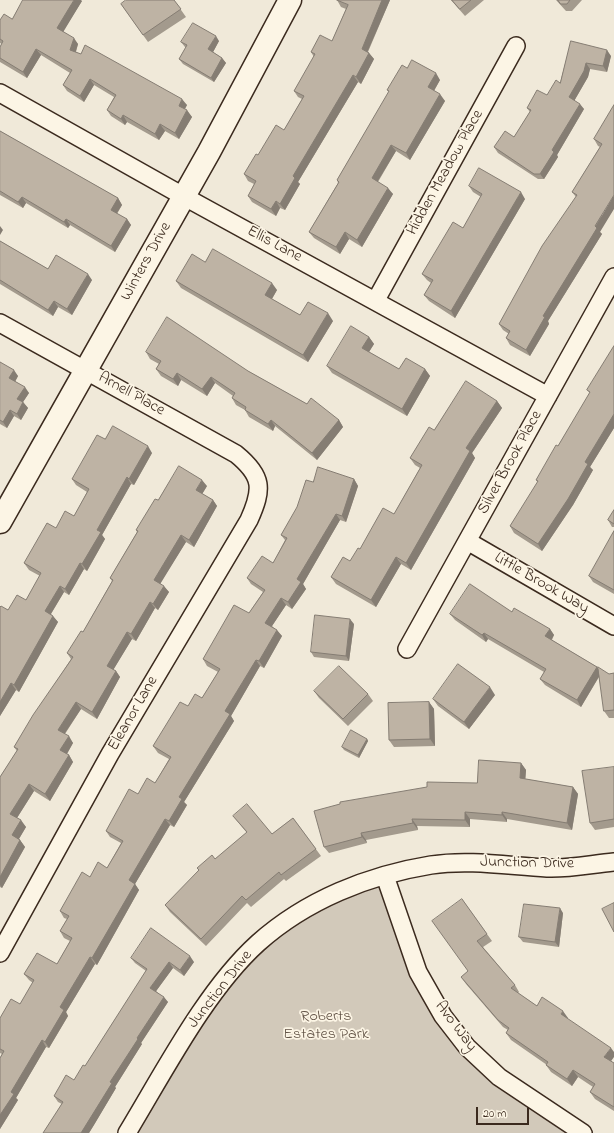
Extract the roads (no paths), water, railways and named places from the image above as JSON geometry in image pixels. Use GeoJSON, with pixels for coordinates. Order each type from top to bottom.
{"type":"FeatureCollection","features":[{"type":"Feature","properties":{"kind":"street","name":"Winters Drive"},"geometry":{"type":"LineString","coordinates":[[0,522],[87,371],[183,196],[286,1]]}},
{"type":"Feature","properties":{"kind":"street","name":"Hidden Meadow Place"},"geometry":{"type":"LineString","coordinates":[[376,300],[516,46]]}},
{"type":"Feature","properties":{"kind":"street","name":"Ellis Lane"},"geometry":{"type":"LineString","coordinates":[[0,93],[183,196],[376,300],[548,396]]}},
{"type":"Feature","properties":{"kind":"street","name":"Silver Brook Place"},"geometry":{"type":"LineString","coordinates":[[408,649],[614,277]]}},
{"type":"Feature","properties":{"kind":"street","name":"Arnell Place"},"geometry":{"type":"LineString","coordinates":[[0,323],[236,454],[248,464],[256,475]]}},
{"type":"Feature","properties":{"kind":"street","name":"Eleanor Lane"},"geometry":{"type":"LineString","coordinates":[[0,952],[110,754],[249,520],[258,500],[259,485],[256,475]]}},
{"type":"Feature","properties":{"kind":"street","name":"Little Brook Way"},"geometry":{"type":"LineString","coordinates":[[468,542],[614,626]]}},
{"type":"Feature","properties":{"kind":"street","name":"Junction Drive"},"geometry":{"type":"LineString","coordinates":[[127,1133],[189,1030],[224,980],[258,942],[306,908],[356,884],[432,865],[460,863],[550,868],[614,862]]}},
{"type":"Feature","properties":{"kind":"street","name":"Avo Way"},"geometry":{"type":"LineString","coordinates":[[385,876],[418,972],[443,1016],[467,1047],[499,1077],[583,1133]]}},
{"type":"Feature","properties":{"kind":"park label","name":"Roberts Estates Park"},"geometry":{"type":"Point","coordinates":[326,1026]}}]}
